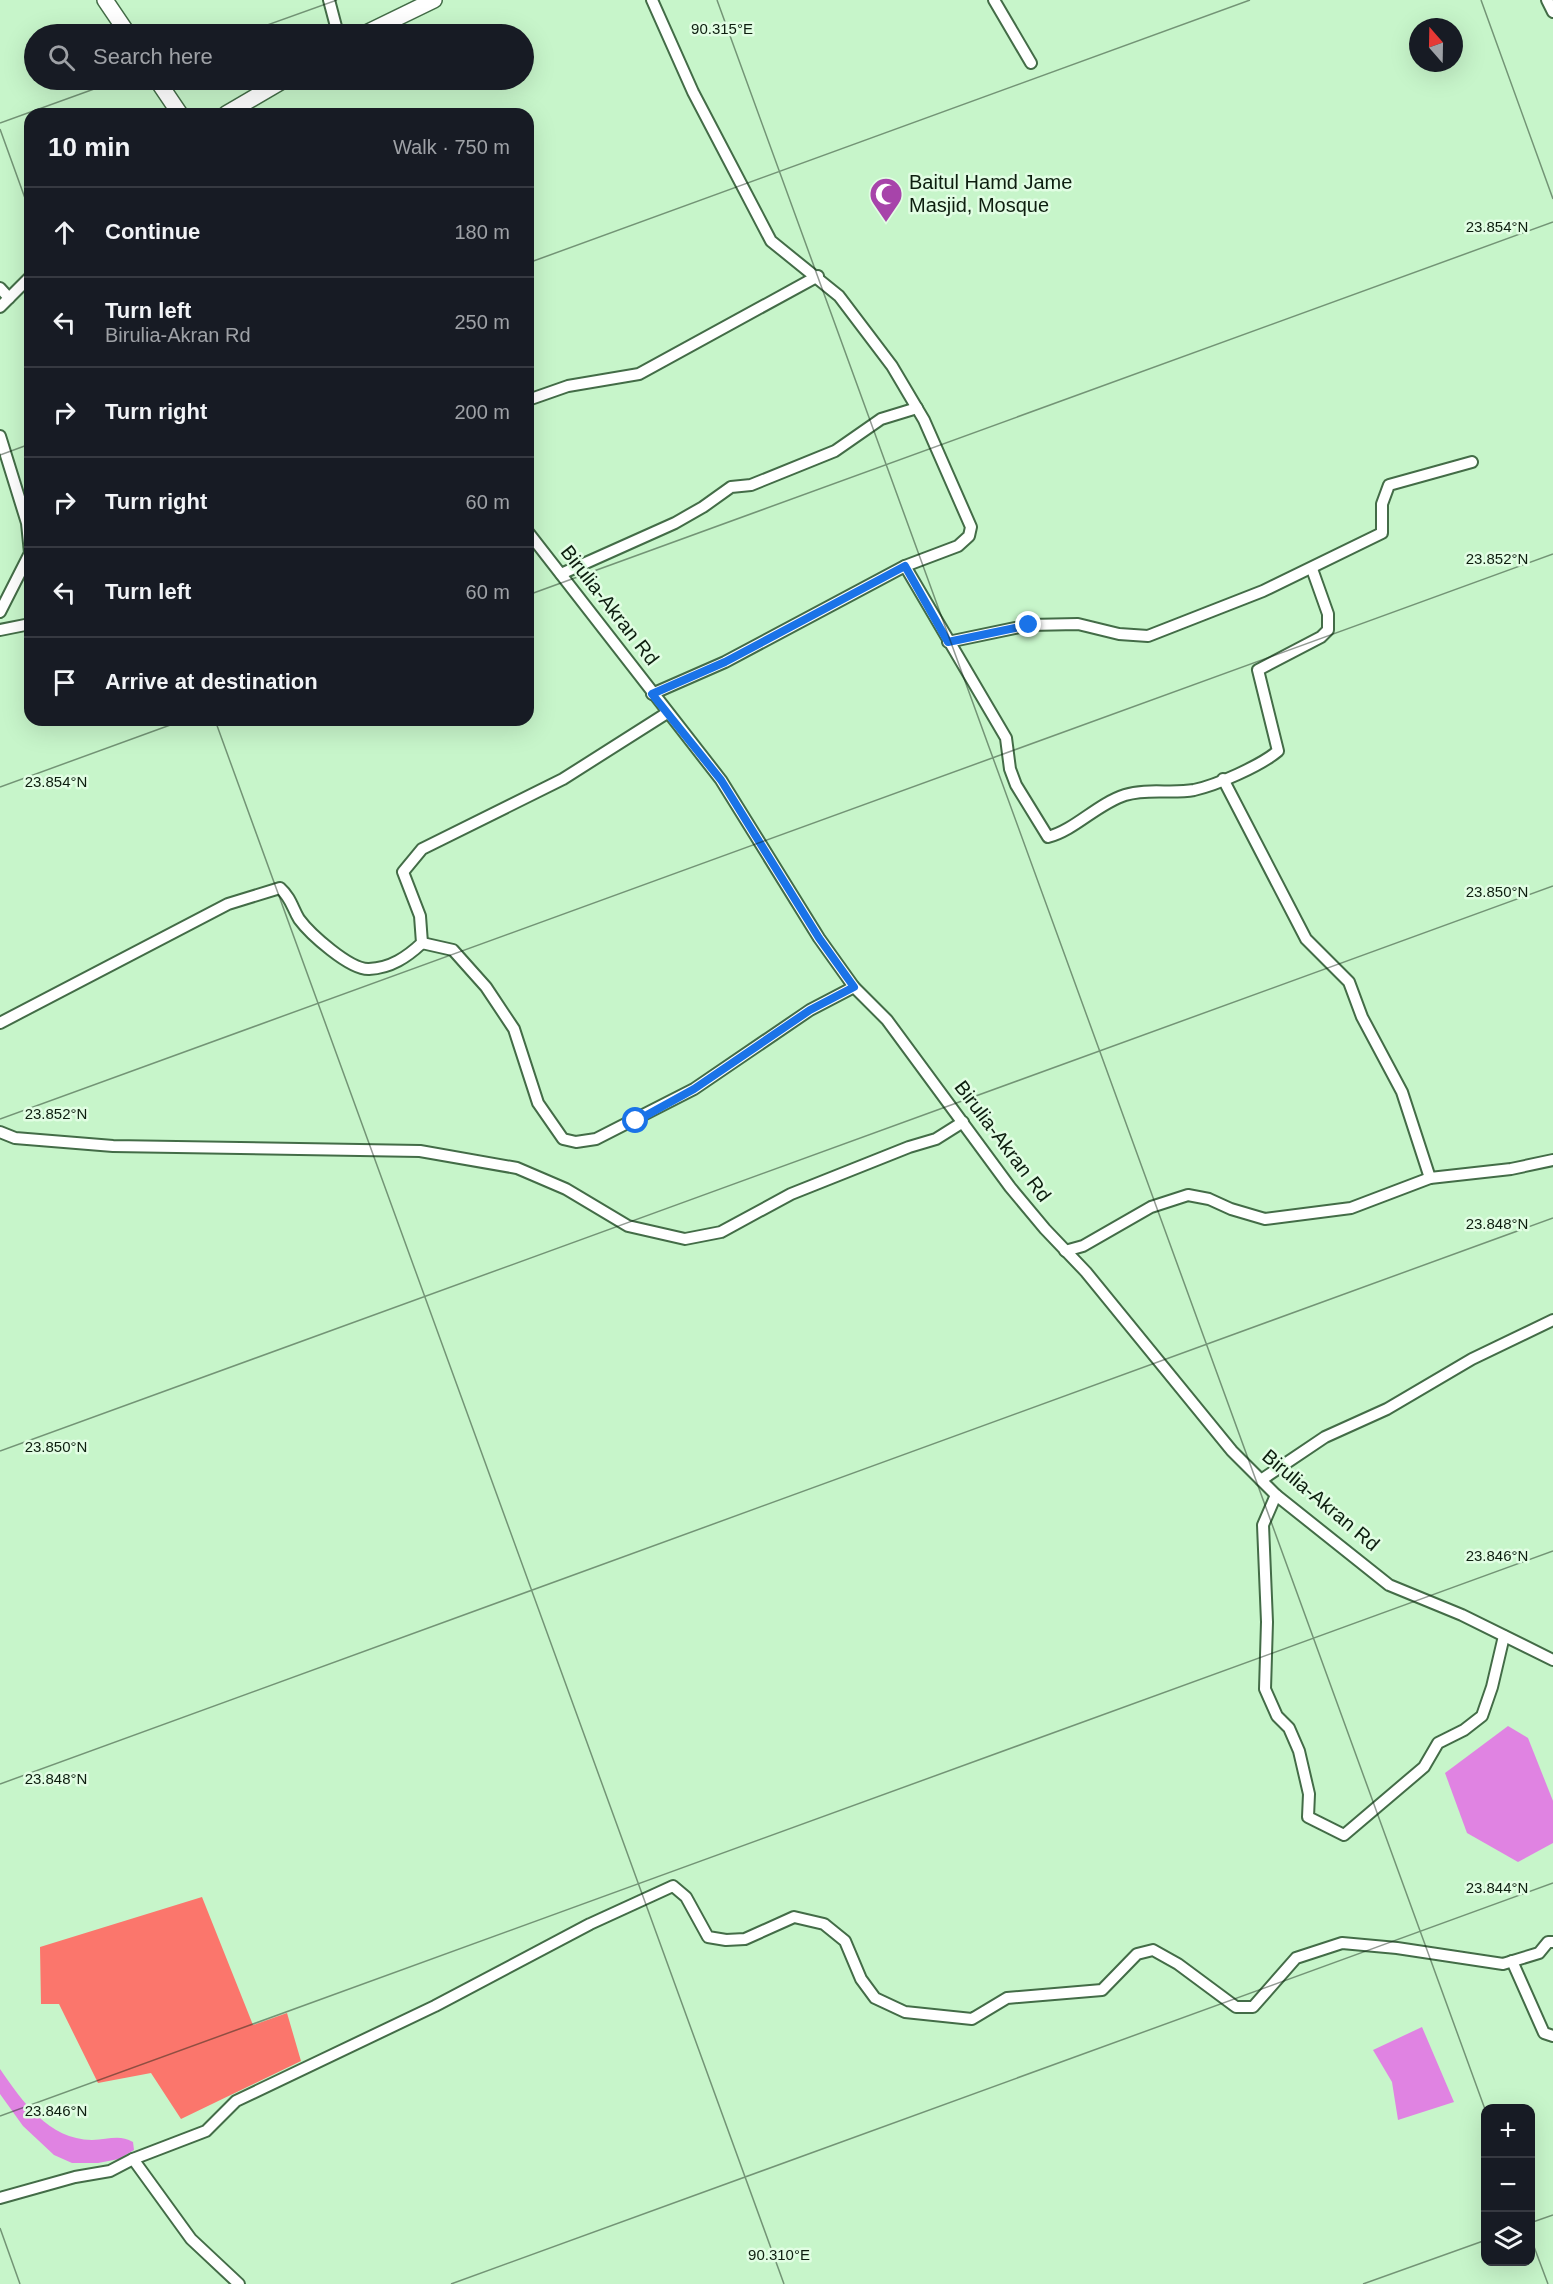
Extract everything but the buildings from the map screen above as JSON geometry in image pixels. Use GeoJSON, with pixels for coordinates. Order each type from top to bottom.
{"type":"FeatureCollection","features":[{"type":"Feature","properties":{"kind":"highway"},"geometry":{"type":"LineString","coordinates":[[105,0],[121,24]]}},
{"type":"Feature","properties":{"kind":"highway"},"geometry":{"type":"LineString","coordinates":[[384,24],[434,0]]}},
{"type":"Feature","properties":{"kind":"highway"},"geometry":{"type":"LineString","coordinates":[[164,90],[176,108]]}},
{"type":"Feature","properties":{"kind":"highway"},"geometry":{"type":"LineString","coordinates":[[236,108],[267,90]]}},
{"type":"Feature","properties":{"kind":"street"},"geometry":{"type":"LineString","coordinates":[[329,0],[335,24]]}},
{"type":"Feature","properties":{"kind":"street"},"geometry":{"type":"LineString","coordinates":[[651,0],[693,93],[771,241],[818,276],[857,317],[917,408],[971,527],[969,536],[958,546],[905,566],[725,662],[652,694]]}},
{"type":"Feature","properties":{"kind":"street"},"geometry":{"type":"LineString","coordinates":[[994,0],[1031,63]]}},
{"type":"Feature","properties":{"kind":"street"},"geometry":{"type":"LineString","coordinates":[[1547,0],[1553,12]]}},
{"type":"Feature","properties":{"kind":"street"},"geometry":{"type":"LineString","coordinates":[[534,398],[568,386],[639,374],[818,276]]}},
{"type":"Feature","properties":{"kind":"street"},"geometry":{"type":"LineString","coordinates":[[0,307],[24,283]]}},
{"type":"Feature","properties":{"kind":"street"},"geometry":{"type":"LineString","coordinates":[[0,288],[9,298]]}},
{"type":"Feature","properties":{"kind":"street"},"geometry":{"type":"LineString","coordinates":[[561,574],[675,523],[704,507],[731,487],[751,485],[835,451],[881,419],[917,408]]}},
{"type":"Feature","properties":{"kind":"street"},"geometry":{"type":"LineString","coordinates":[[0,436],[24,513]]}},
{"type":"Feature","properties":{"kind":"street"},"geometry":{"type":"LineString","coordinates":[[948,642],[1029,625],[1078,624],[1119,634],[1148,636],[1312,569],[1382,533],[1382,504],[1389,485],[1472,462]]}},
{"type":"Feature","properties":{"kind":"street","name":"Birulia-Akran Rd"},"geometry":{"type":"LineString","coordinates":[[534,540],[721,780],[819,938],[854,987],[887,1020],[1010,1187],[1086,1272],[1194,1407],[1276,1495],[1389,1585],[1553,1660]]}},
{"type":"Feature","properties":{"kind":"street"},"geometry":{"type":"LineString","coordinates":[[0,612],[24,565]]}},
{"type":"Feature","properties":{"kind":"street"},"geometry":{"type":"LineString","coordinates":[[905,566],[1006,738],[1010,769],[1016,784],[1048,837],[1056,835],[1094,809],[1126,794],[1194,790],[1223,779],[1278,751],[1258,670],[1321,638],[1328,630],[1328,614],[1312,569]]}},
{"type":"Feature","properties":{"kind":"street"},"geometry":{"type":"LineString","coordinates":[[0,630],[24,625]]}},
{"type":"Feature","properties":{"kind":"street"},"geometry":{"type":"LineString","coordinates":[[422,943],[420,916],[403,872],[422,849],[563,778],[667,713]]}},
{"type":"Feature","properties":{"kind":"street"},"geometry":{"type":"LineString","coordinates":[[1223,779],[1306,939],[1349,982],[1362,1017],[1402,1092],[1430,1178]]}},
{"type":"Feature","properties":{"kind":"street"},"geometry":{"type":"LineString","coordinates":[[0,1023],[228,904],[280,888],[290,897],[300,919],[324,945],[348,962],[367,970],[406,958],[422,943]]}},
{"type":"Feature","properties":{"kind":"street"},"geometry":{"type":"LineString","coordinates":[[422,943],[453,950],[486,987],[514,1029],[538,1103],[563,1139],[576,1142],[596,1139],[694,1089],[810,1010],[854,987]]}},
{"type":"Feature","properties":{"kind":"street"},"geometry":{"type":"LineString","coordinates":[[0,1132],[15,1138],[113,1146],[420,1151],[517,1168],[566,1189],[628,1226],[686,1239],[722,1232],[791,1194],[909,1147],[936,1139],[963,1122]]}},
{"type":"Feature","properties":{"kind":"street"},"geometry":{"type":"LineString","coordinates":[[1065,1251],[1083,1246],[1152,1208],[1188,1195],[1209,1199],[1231,1209],[1265,1219],[1351,1208],[1430,1178],[1511,1169],[1553,1160]]}},
{"type":"Feature","properties":{"kind":"street"},"geometry":{"type":"LineString","coordinates":[[1262,1480],[1325,1437],[1387,1409],[1472,1359],[1553,1320]]}},
{"type":"Feature","properties":{"kind":"street"},"geometry":{"type":"LineString","coordinates":[[1276,1495],[1263,1525],[1267,1622],[1264,1689],[1277,1716],[1288,1728],[1299,1751],[1309,1794],[1308,1817],[1344,1835],[1424,1767],[1438,1743],[1464,1730],[1482,1716],[1492,1687],[1504,1636]]}},
{"type":"Feature","properties":{"kind":"street"},"geometry":{"type":"LineString","coordinates":[[0,2198],[75,2177],[110,2171],[133,2159],[206,2131],[236,2101],[435,2006],[590,1924],[674,1887],[686,1896],[708,1937],[726,1940],[745,1939],[794,1917],[824,1924],[845,1941],[861,1978],[875,1998],[905,2012],[972,2019],[1008,1998],[1102,1990],[1137,1954],[1153,1950],[1178,1964],[1236,2007],[1253,2007],[1296,1958],[1342,1942],[1503,1964],[1539,1953],[1548,1942],[1553,1942]]}},
{"type":"Feature","properties":{"kind":"street"},"geometry":{"type":"LineString","coordinates":[[1512,1961],[1544,2033],[1553,2036]]}},
{"type":"Feature","properties":{"kind":"street"},"geometry":{"type":"LineString","coordinates":[[133,2159],[191,2239],[239,2284]]}},
{"type":"Feature","properties":{"kind":"shaded area"},"geometry":{"type":"Polygon","coordinates":[[[1508,1726],[1528,1738],[1553,1801],[1553,1843],[1518,1862],[1467,1833],[1445,1773],[1508,1726]]]}},
{"type":"Feature","properties":{"kind":"shaded area"},"geometry":{"type":"Polygon","coordinates":[[[202,1897],[253,2025],[287,2013],[301,2061],[181,2119],[151,2073],[98,2083],[59,2004],[41,2004],[40,1947],[202,1897]]]}},
{"type":"Feature","properties":{"kind":"shaded area"},"geometry":{"type":"Polygon","coordinates":[[[1422,2027],[1454,2102],[1398,2120],[1392,2082],[1373,2050],[1422,2027]]]}},
{"type":"Feature","properties":{"kind":"shaded area"},"geometry":{"type":"Polygon","coordinates":[[[0,2069],[28,2106],[50,2126],[76,2138],[128,2140],[133,2142],[134,2150],[119,2159],[98,2163],[72,2163],[54,2155],[23,2126],[0,2094],[0,2069]]]}},
{"type":"Feature","properties":{"kind":"place","name":"Baitul Hamd Jame Masjid, Mosque"},"geometry":{"type":"Point","coordinates":[886,223]}},
{"type":"Feature","properties":{"kind":"route"},"geometry":{"type":"LineString","coordinates":[[636,1121],[694,1089],[810,1010],[854,987],[819,938],[756,833],[721,780],[652,694],[725,662],[905,566],[948,642],[1029,625]]}}]}
